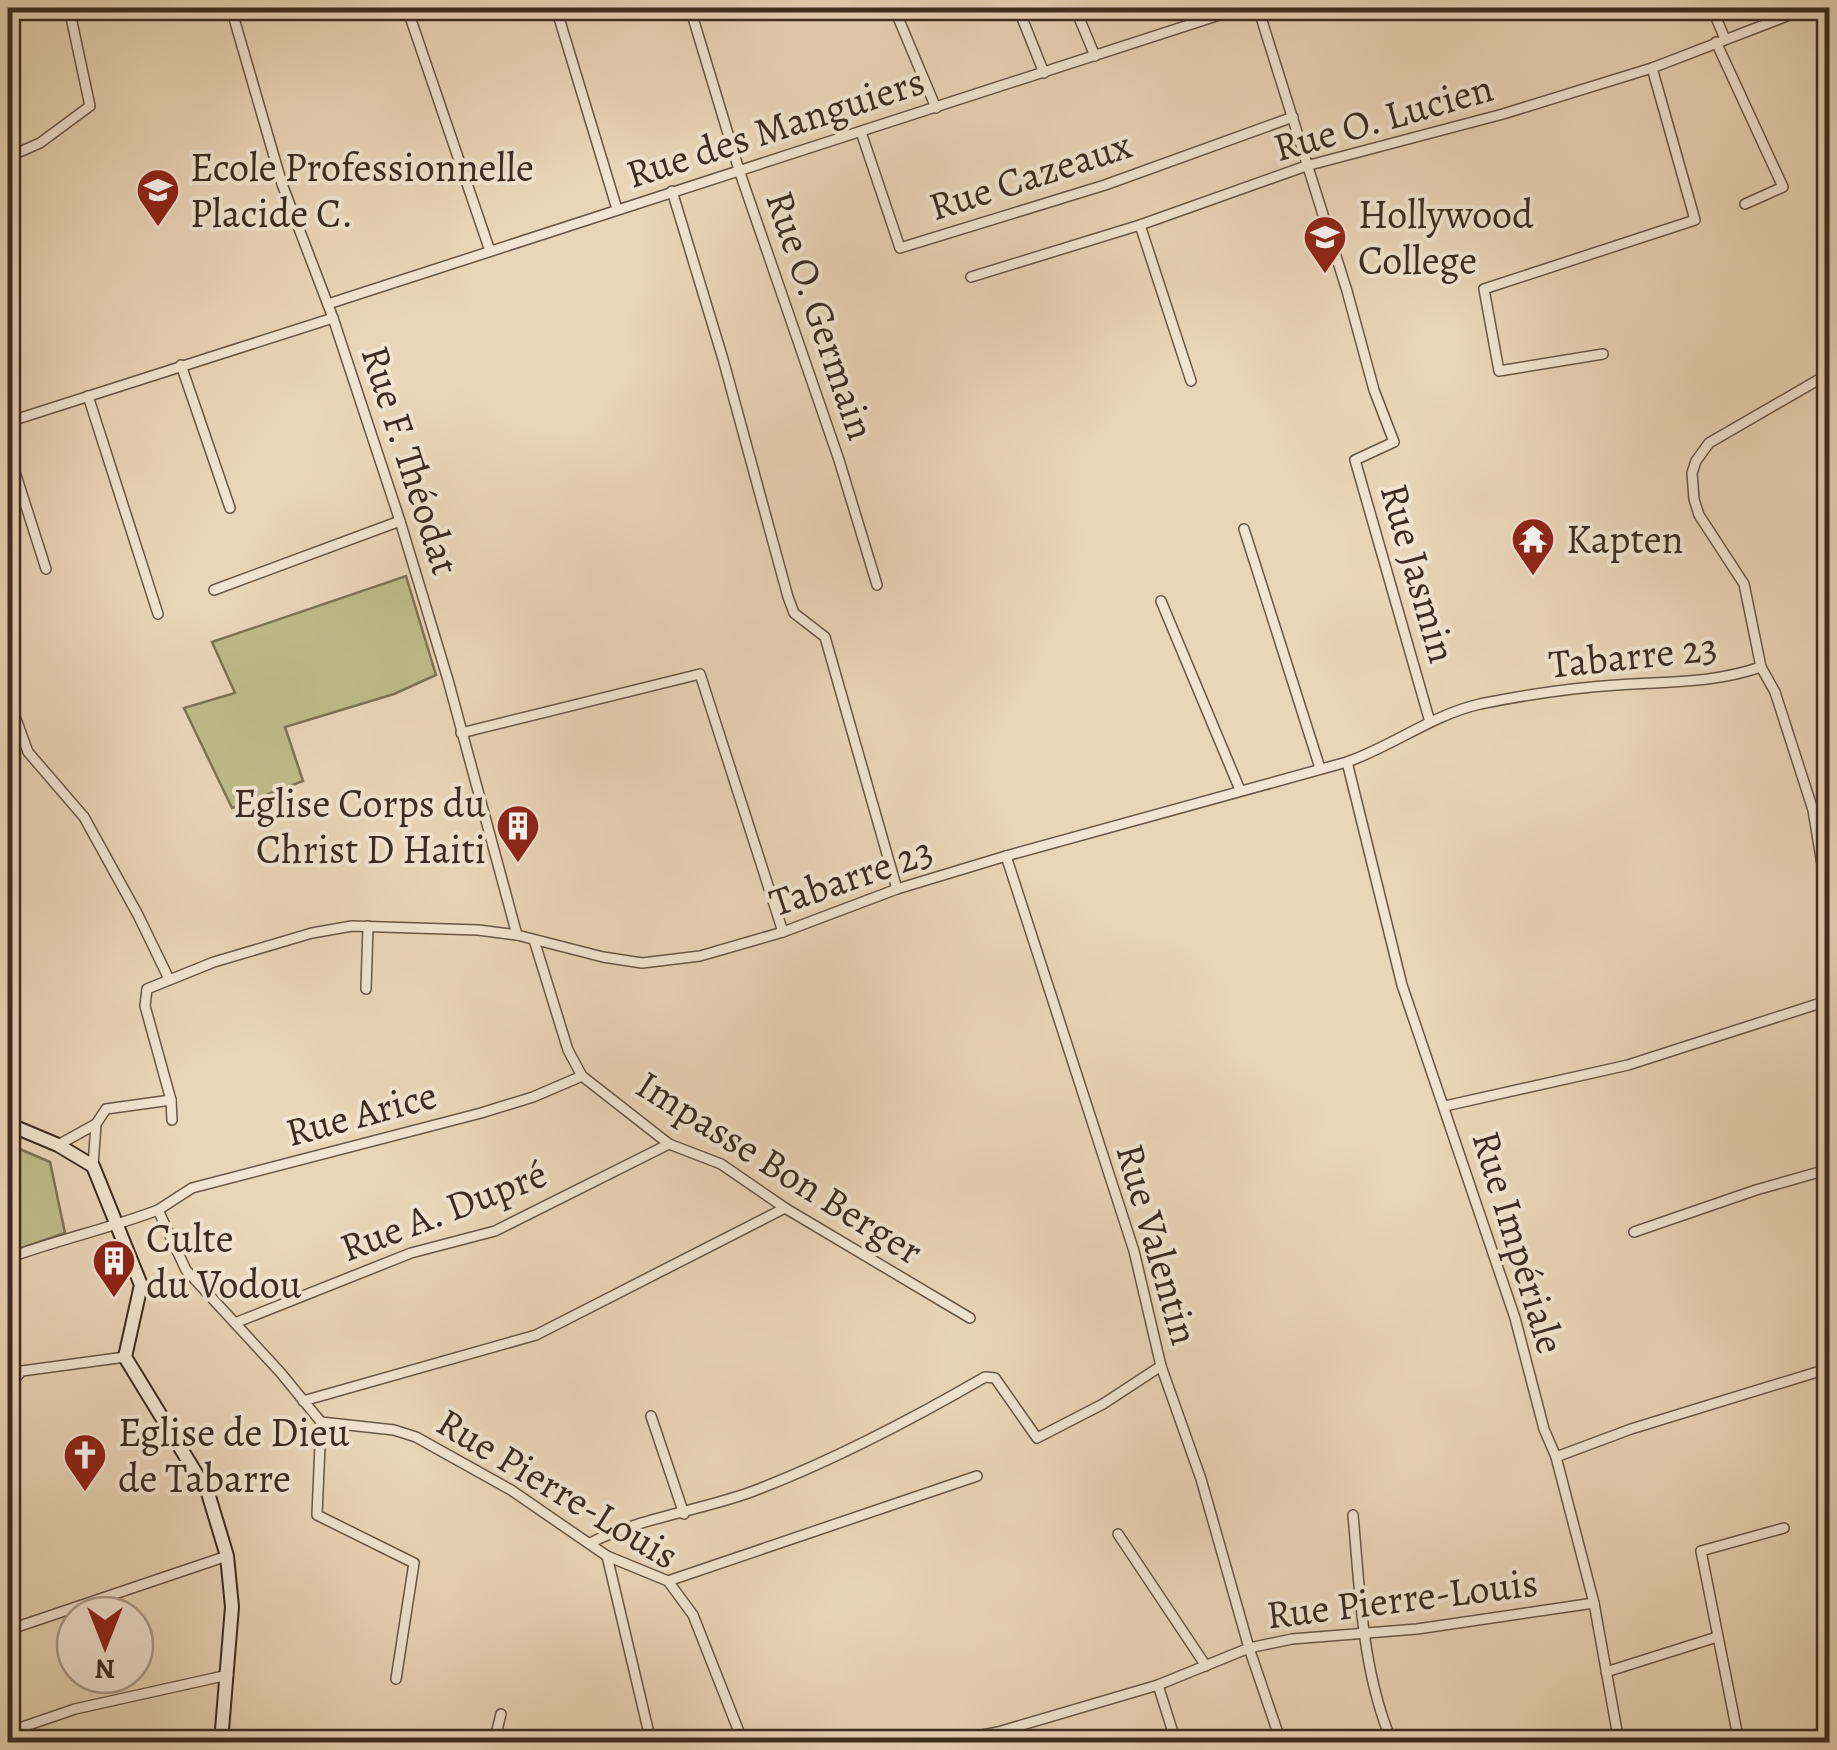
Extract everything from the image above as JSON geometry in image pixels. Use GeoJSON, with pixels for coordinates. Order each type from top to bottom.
{"type":"FeatureCollection","features":[{"type":"Feature","properties":{"kind":"street"},"geometry":{"type":"LineString","coordinates":[[8,157],[40,143],[90,106],[70,8]]}},
{"type":"Feature","properties":{"kind":"street","name":"Rue F. Théodat"},"geometry":{"type":"LineString","coordinates":[[232,8],[282,184],[333,318],[400,521],[517,935]]}},
{"type":"Feature","properties":{"kind":"street"},"geometry":{"type":"LineString","coordinates":[[408,8],[490,251]]}},
{"type":"Feature","properties":{"kind":"street"},"geometry":{"type":"LineString","coordinates":[[556,8],[617,209]]}},
{"type":"Feature","properties":{"kind":"street","name":"Rue O. Germain"},"geometry":{"type":"LineString","coordinates":[[690,8],[739,170],[839,460],[877,585]]}},
{"type":"Feature","properties":{"kind":"street"},"geometry":{"type":"LineString","coordinates":[[894,8],[936,108]]}},
{"type":"Feature","properties":{"kind":"street"},"geometry":{"type":"LineString","coordinates":[[1018,8],[1044,73]]}},
{"type":"Feature","properties":{"kind":"street"},"geometry":{"type":"LineString","coordinates":[[1076,8],[1095,56]]}},
{"type":"Feature","properties":{"kind":"street","name":"Rue des Manguiers"},"geometry":{"type":"LineString","coordinates":[[328,304],[1241,8]]}},
{"type":"Feature","properties":{"kind":"street","name":"Rue Jasmin"},"geometry":{"type":"LineString","coordinates":[[1258,8],[1374,390],[1394,442],[1355,460],[1430,722]]}},
{"type":"Feature","properties":{"kind":"street"},"geometry":{"type":"LineString","coordinates":[[1712,8],[1721,40],[1783,188],[1744,204]]}},
{"type":"Feature","properties":{"kind":"street","name":"Rue O. Lucien"},"geometry":{"type":"LineString","coordinates":[[971,278],[1140,225],[1306,166],[1503,114],[1652,68],[1808,8]]}},
{"type":"Feature","properties":{"kind":"street"},"geometry":{"type":"LineString","coordinates":[[1603,354],[1499,371],[1484,289],[1695,220],[1652,68]]}},
{"type":"Feature","properties":{"kind":"street","name":"Rue Cazeaux"},"geometry":{"type":"LineString","coordinates":[[862,132],[900,248],[1104,185],[1292,117]]}},
{"type":"Feature","properties":{"kind":"street"},"geometry":{"type":"LineString","coordinates":[[672,191],[723,358],[788,596],[794,612],[826,637],[897,890]]}},
{"type":"Feature","properties":{"kind":"street"},"geometry":{"type":"LineString","coordinates":[[1140,225],[1191,382]]}},
{"type":"Feature","properties":{"kind":"street"},"geometry":{"type":"LineString","coordinates":[[8,422],[333,318]]}},
{"type":"Feature","properties":{"kind":"street"},"geometry":{"type":"LineString","coordinates":[[181,365],[230,508]]}},
{"type":"Feature","properties":{"kind":"street"},"geometry":{"type":"LineString","coordinates":[[1830,374],[1710,444],[1701,452],[1692,473],[1694,500],[1700,514],[1744,584],[1761,666],[1776,692],[1813,810],[1830,912]]}},
{"type":"Feature","properties":{"kind":"street"},"geometry":{"type":"LineString","coordinates":[[88,396],[158,614]]}},
{"type":"Feature","properties":{"kind":"street"},"geometry":{"type":"LineString","coordinates":[[8,450],[46,569]]}},
{"type":"Feature","properties":{"kind":"street"},"geometry":{"type":"LineString","coordinates":[[214,590],[400,521]]}},
{"type":"Feature","properties":{"kind":"street"},"geometry":{"type":"LineString","coordinates":[[1244,530],[1320,768]]}},
{"type":"Feature","properties":{"kind":"street"},"geometry":{"type":"LineString","coordinates":[[1162,601],[1240,790]]}},
{"type":"Feature","properties":{"kind":"street","name":"Tabarre 23"},"geometry":{"type":"LineString","coordinates":[[169,978],[312,933],[352,926],[478,930],[642,963],[700,956],[1006,856],[1347,762],[1376,752],[1430,722],[1493,702],[1616,685],[1700,682],[1761,666]]}},
{"type":"Feature","properties":{"kind":"street"},"geometry":{"type":"LineString","coordinates":[[460,733],[700,674],[783,932]]}},
{"type":"Feature","properties":{"kind":"street"},"geometry":{"type":"LineString","coordinates":[[8,696],[28,752],[84,818],[169,978],[154,984],[144,996],[171,1100],[172,1120]]}},
{"type":"Feature","properties":{"kind":"street","name":"Rue Impériale"},"geometry":{"type":"LineString","coordinates":[[1347,762],[1402,985],[1515,1318],[1544,1429],[1556,1457],[1594,1602],[1619,1742]]}},
{"type":"Feature","properties":{"kind":"street","name":"Rue Valentin"},"geometry":{"type":"LineString","coordinates":[[1006,856],[1134,1251],[1160,1366],[1201,1479],[1249,1648],[1283,1742]]}},
{"type":"Feature","properties":{"kind":"street"},"geometry":{"type":"LineString","coordinates":[[366,988],[368,926]]}},
{"type":"Feature","properties":{"kind":"street","name":"Impasse Bon Berger"},"geometry":{"type":"LineString","coordinates":[[534,940],[568,1050],[582,1076],[669,1144],[720,1164],[970,1318]]}},
{"type":"Feature","properties":{"kind":"street"},"geometry":{"type":"LineString","coordinates":[[1445,1106],[1628,1064],[1830,1000]]}},
{"type":"Feature","properties":{"kind":"street","name":"Rue Arice"},"geometry":{"type":"LineString","coordinates":[[158,1210],[192,1188],[481,1112],[533,1097],[582,1076]]}},
{"type":"Feature","properties":{"kind":"street"},"geometry":{"type":"LineString","coordinates":[[58,1145],[96,1124],[106,1110],[116,1106],[171,1100]]}},
{"type":"Feature","properties":{"kind":"street"},"geometry":{"type":"LineString","coordinates":[[8,1124],[58,1145],[94,1166]]}},
{"type":"Feature","properties":{"kind":"street"},"geometry":{"type":"LineString","coordinates":[[96,1124],[94,1166],[141,1280],[125,1357],[202,1481],[227,1556],[232,1607],[221,1742]]}},
{"type":"Feature","properties":{"kind":"street","name":"Rue A. Dupré"},"geometry":{"type":"LineString","coordinates":[[236,1323],[411,1253],[494,1231],[669,1144]]}},
{"type":"Feature","properties":{"kind":"street"},"geometry":{"type":"LineString","coordinates":[[1634,1232],[1830,1169]]}},
{"type":"Feature","properties":{"kind":"street"},"geometry":{"type":"LineString","coordinates":[[302,1401],[536,1335],[786,1208]]}},
{"type":"Feature","properties":{"kind":"street"},"geometry":{"type":"LineString","coordinates":[[8,1258],[158,1210],[186,1270],[321,1422],[317,1514],[414,1563],[396,1679]]}},
{"type":"Feature","properties":{"kind":"street"},"geometry":{"type":"LineString","coordinates":[[8,1386],[22,1371],[125,1357]]}},
{"type":"Feature","properties":{"kind":"street"},"geometry":{"type":"LineString","coordinates":[[590,1542],[613,1531],[684,1514],[766,1486],[881,1437],[985,1378],[995,1378],[1037,1438],[1103,1404],[1160,1366]]}},
{"type":"Feature","properties":{"kind":"street"},"geometry":{"type":"LineString","coordinates":[[1556,1457],[1630,1429],[1830,1368]]}},
{"type":"Feature","properties":{"kind":"street"},"geometry":{"type":"LineString","coordinates":[[651,1416],[684,1514]]}},
{"type":"Feature","properties":{"kind":"street","name":"Rue Pierre-Louis"},"geometry":{"type":"LineString","coordinates":[[321,1422],[394,1430],[416,1437],[511,1490],[608,1556],[668,1581],[693,1614],[743,1742]]}},
{"type":"Feature","properties":{"kind":"street"},"geometry":{"type":"LineString","coordinates":[[668,1581],[978,1476]]}},
{"type":"Feature","properties":{"kind":"street"},"geometry":{"type":"LineString","coordinates":[[1353,1516],[1365,1634],[1383,1720],[1392,1742]]}},
{"type":"Feature","properties":{"kind":"street"},"geometry":{"type":"LineString","coordinates":[[1739,1742],[1701,1549],[1784,1528]]}},
{"type":"Feature","properties":{"kind":"street"},"geometry":{"type":"LineString","coordinates":[[1118,1534],[1206,1666]]}},
{"type":"Feature","properties":{"kind":"street"},"geometry":{"type":"LineString","coordinates":[[8,1630],[227,1556]]}},
{"type":"Feature","properties":{"kind":"street"},"geometry":{"type":"LineString","coordinates":[[608,1556],[651,1742]]}},
{"type":"Feature","properties":{"kind":"street","name":"Rue Pierre-Louis"},"geometry":{"type":"LineString","coordinates":[[873,1742],[910,1736],[957,1741],[998,1732],[1158,1684],[1249,1648],[1292,1640],[1417,1629],[1594,1602]]}},
{"type":"Feature","properties":{"kind":"street"},"geometry":{"type":"LineString","coordinates":[[1606,1672],[1717,1638]]}},
{"type":"Feature","properties":{"kind":"street"},"geometry":{"type":"LineString","coordinates":[[8,1732],[75,1709],[228,1676]]}},
{"type":"Feature","properties":{"kind":"street"},"geometry":{"type":"LineString","coordinates":[[1158,1684],[1176,1742]]}},
{"type":"Feature","properties":{"kind":"street"},"geometry":{"type":"LineString","coordinates":[[494,1742],[501,1714]]}},
{"type":"Feature","properties":{"kind":"street"},"geometry":{"type":"LineString","coordinates":[[1283,1742],[1296,1742]]}},
{"type":"Feature","properties":{"kind":"shaded area"},"geometry":{"type":"Polygon","coordinates":[[[406,576],[436,675],[394,694],[285,727],[303,781],[232,808],[184,708],[235,693],[212,642],[406,576]]]}},
{"type":"Feature","properties":{"kind":"shaded area"},"geometry":{"type":"Polygon","coordinates":[[[8,1144],[50,1162],[65,1233],[8,1253],[8,1144]]]}},
{"type":"Feature","properties":{"kind":"place","name":"Ecole Professionnelle Placide C."},"geometry":{"type":"Point","coordinates":[158,228]}},
{"type":"Feature","properties":{"kind":"place","name":"Hollywood College"},"geometry":{"type":"Point","coordinates":[1325,275]}},
{"type":"Feature","properties":{"kind":"place","name":"Kapten"},"geometry":{"type":"Point","coordinates":[1533,577]}},
{"type":"Feature","properties":{"kind":"place","name":"Eglise Corps du Christ D Haiti"},"geometry":{"type":"Point","coordinates":[518,864]}},
{"type":"Feature","properties":{"kind":"place","name":"Culte du Vodou"},"geometry":{"type":"Point","coordinates":[114,1299]}},
{"type":"Feature","properties":{"kind":"place","name":"Eglise de Dieu de Tabarre"},"geometry":{"type":"Point","coordinates":[85,1493]}}]}
